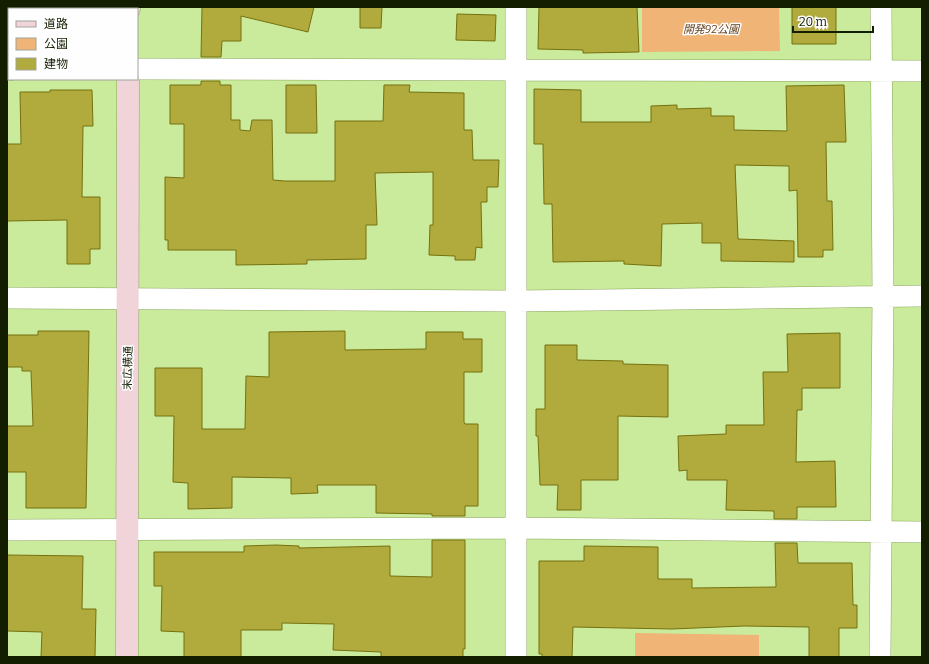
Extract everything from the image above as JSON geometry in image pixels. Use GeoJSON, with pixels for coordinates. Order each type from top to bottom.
{"type":"FeatureCollection","features":[{"type":"Feature","properties":{"kind":"street"},"geometry":{"type":"LineString","coordinates":[[516,7],[516,657]]}},
{"type":"Feature","properties":{"kind":"street"},"geometry":{"type":"LineString","coordinates":[[880,657],[882,296],[880,71],[881,7]]}},
{"type":"Feature","properties":{"kind":"street"},"geometry":{"type":"LineString","coordinates":[[138,69],[922,71]]}},
{"type":"Feature","properties":{"kind":"street","name":"末広横通"},"geometry":{"type":"LineString","coordinates":[[127,657],[126,531],[128,80]]}},
{"type":"Feature","properties":{"kind":"street"},"geometry":{"type":"LineString","coordinates":[[7,298],[516,301],[922,296]]}},
{"type":"Feature","properties":{"kind":"street"},"geometry":{"type":"LineString","coordinates":[[7,530],[126,531],[516,528],[922,532]]}},
{"type":"Feature","properties":{"kind":"green space","name":"開発92公園"},"geometry":{"type":"Polygon","coordinates":[[[642,7],[779,7],[780,51],[642,52],[642,7]]]}},
{"type":"Feature","properties":{"kind":"green space"},"geometry":{"type":"Polygon","coordinates":[[[635,633],[759,635],[759,657],[635,657],[635,633]]]}},
{"type":"Feature","properties":{"kind":"building"},"geometry":{"type":"Polygon","coordinates":[[[202,7],[314,7],[308,32],[241,16],[241,41],[222,41],[221,57],[201,57],[202,7]]]}},
{"type":"Feature","properties":{"kind":"building"},"geometry":{"type":"Polygon","coordinates":[[[360,7],[382,7],[381,28],[360,28],[360,7]]]}},
{"type":"Feature","properties":{"kind":"building"},"geometry":{"type":"Polygon","coordinates":[[[539,7],[637,7],[639,52],[583,53],[583,50],[538,49],[539,7]]]}},
{"type":"Feature","properties":{"kind":"building"},"geometry":{"type":"Polygon","coordinates":[[[792,7],[836,7],[836,44],[792,44],[792,7]]]}},
{"type":"Feature","properties":{"kind":"building"},"geometry":{"type":"Polygon","coordinates":[[[457,14],[496,15],[495,41],[456,40],[457,14]]]}},
{"type":"Feature","properties":{"kind":"building"},"geometry":{"type":"Polygon","coordinates":[[[201,81],[220,81],[220,85],[231,85],[231,120],[240,120],[240,130],[250,131],[252,120],[272,120],[273,180],[285,181],[335,181],[335,121],[383,121],[384,85],[410,85],[409,92],[464,93],[464,130],[472,130],[473,160],[499,160],[498,187],[487,187],[487,202],[481,202],[482,248],[476,247],[475,260],[455,260],[455,256],[429,255],[430,225],[433,225],[433,172],[375,173],[377,225],[366,225],[366,259],[307,260],[307,264],[236,265],[236,250],[168,250],[168,240],[165,240],[165,177],[184,178],[184,124],[170,124],[170,85],[201,85],[201,81]]]}},
{"type":"Feature","properties":{"kind":"building"},"geometry":{"type":"Polygon","coordinates":[[[286,85],[316,85],[317,133],[286,133],[286,85]]]}},
{"type":"Feature","properties":{"kind":"building"},"geometry":{"type":"Polygon","coordinates":[[[844,85],[846,142],[826,142],[827,201],[832,201],[833,250],[823,250],[823,257],[798,257],[797,190],[789,191],[789,166],[735,165],[738,239],[794,241],[794,262],[721,261],[721,243],[702,243],[702,223],[662,224],[661,266],[624,264],[624,261],[553,262],[552,204],[544,204],[543,144],[534,144],[534,89],[581,90],[581,122],[651,122],[651,106],[677,105],[677,109],[711,108],[711,116],[734,116],[734,130],[787,131],[786,86],[844,85]]]}},
{"type":"Feature","properties":{"kind":"building"},"geometry":{"type":"Polygon","coordinates":[[[50,90],[92,90],[93,126],[83,126],[82,197],[100,197],[100,249],[90,249],[90,264],[67,264],[67,220],[7,221],[7,144],[21,144],[20,92],[50,92],[50,90]]]}},
{"type":"Feature","properties":{"kind":"building"},"geometry":{"type":"Polygon","coordinates":[[[38,331],[89,331],[86,508],[26,508],[26,472],[7,472],[7,426],[33,426],[31,371],[22,371],[22,367],[7,367],[7,335],[38,335],[38,331]]]}},
{"type":"Feature","properties":{"kind":"building"},"geometry":{"type":"Polygon","coordinates":[[[345,331],[345,350],[426,349],[426,332],[463,332],[463,339],[482,339],[482,372],[464,372],[464,422],[465,424],[478,424],[478,506],[465,506],[465,516],[376,513],[376,485],[317,485],[318,493],[291,494],[291,478],[232,477],[232,508],[188,509],[188,483],[173,482],[174,416],[155,416],[155,368],[202,368],[202,429],[245,429],[246,376],[269,377],[269,332],[345,331]]]}},
{"type":"Feature","properties":{"kind":"building"},"geometry":{"type":"Polygon","coordinates":[[[840,333],[840,388],[802,388],[802,410],[797,410],[796,462],[835,461],[836,507],[797,507],[797,519],[774,519],[774,511],[726,510],[727,480],[687,480],[687,470],[679,471],[678,436],[726,434],[726,425],[764,425],[763,372],[788,372],[787,334],[840,333]]]}},
{"type":"Feature","properties":{"kind":"building"},"geometry":{"type":"Polygon","coordinates":[[[545,345],[577,345],[577,360],[623,361],[623,364],[668,365],[668,417],[618,416],[618,480],[581,480],[581,510],[557,510],[558,485],[540,485],[538,436],[536,436],[536,409],[545,409],[545,345]]]}},
{"type":"Feature","properties":{"kind":"building"},"geometry":{"type":"Polygon","coordinates":[[[432,540],[465,540],[465,649],[463,649],[463,657],[381,657],[381,652],[333,650],[334,624],[282,623],[282,630],[241,630],[241,657],[184,657],[184,632],[161,631],[162,586],[154,586],[154,552],[244,552],[244,546],[276,545],[299,546],[299,548],[390,546],[390,576],[432,577],[432,540]]]}},
{"type":"Feature","properties":{"kind":"building"},"geometry":{"type":"Polygon","coordinates":[[[775,543],[797,543],[798,563],[852,563],[853,605],[857,605],[857,628],[839,628],[839,657],[809,657],[809,627],[744,626],[672,629],[573,627],[572,657],[542,657],[542,654],[539,654],[539,561],[584,561],[584,546],[658,547],[658,579],[692,579],[692,588],[776,587],[775,543]]]}},
{"type":"Feature","properties":{"kind":"building"},"geometry":{"type":"Polygon","coordinates":[[[7,555],[83,556],[82,609],[96,609],[95,657],[41,657],[42,632],[7,631],[7,555]]]}}]}
